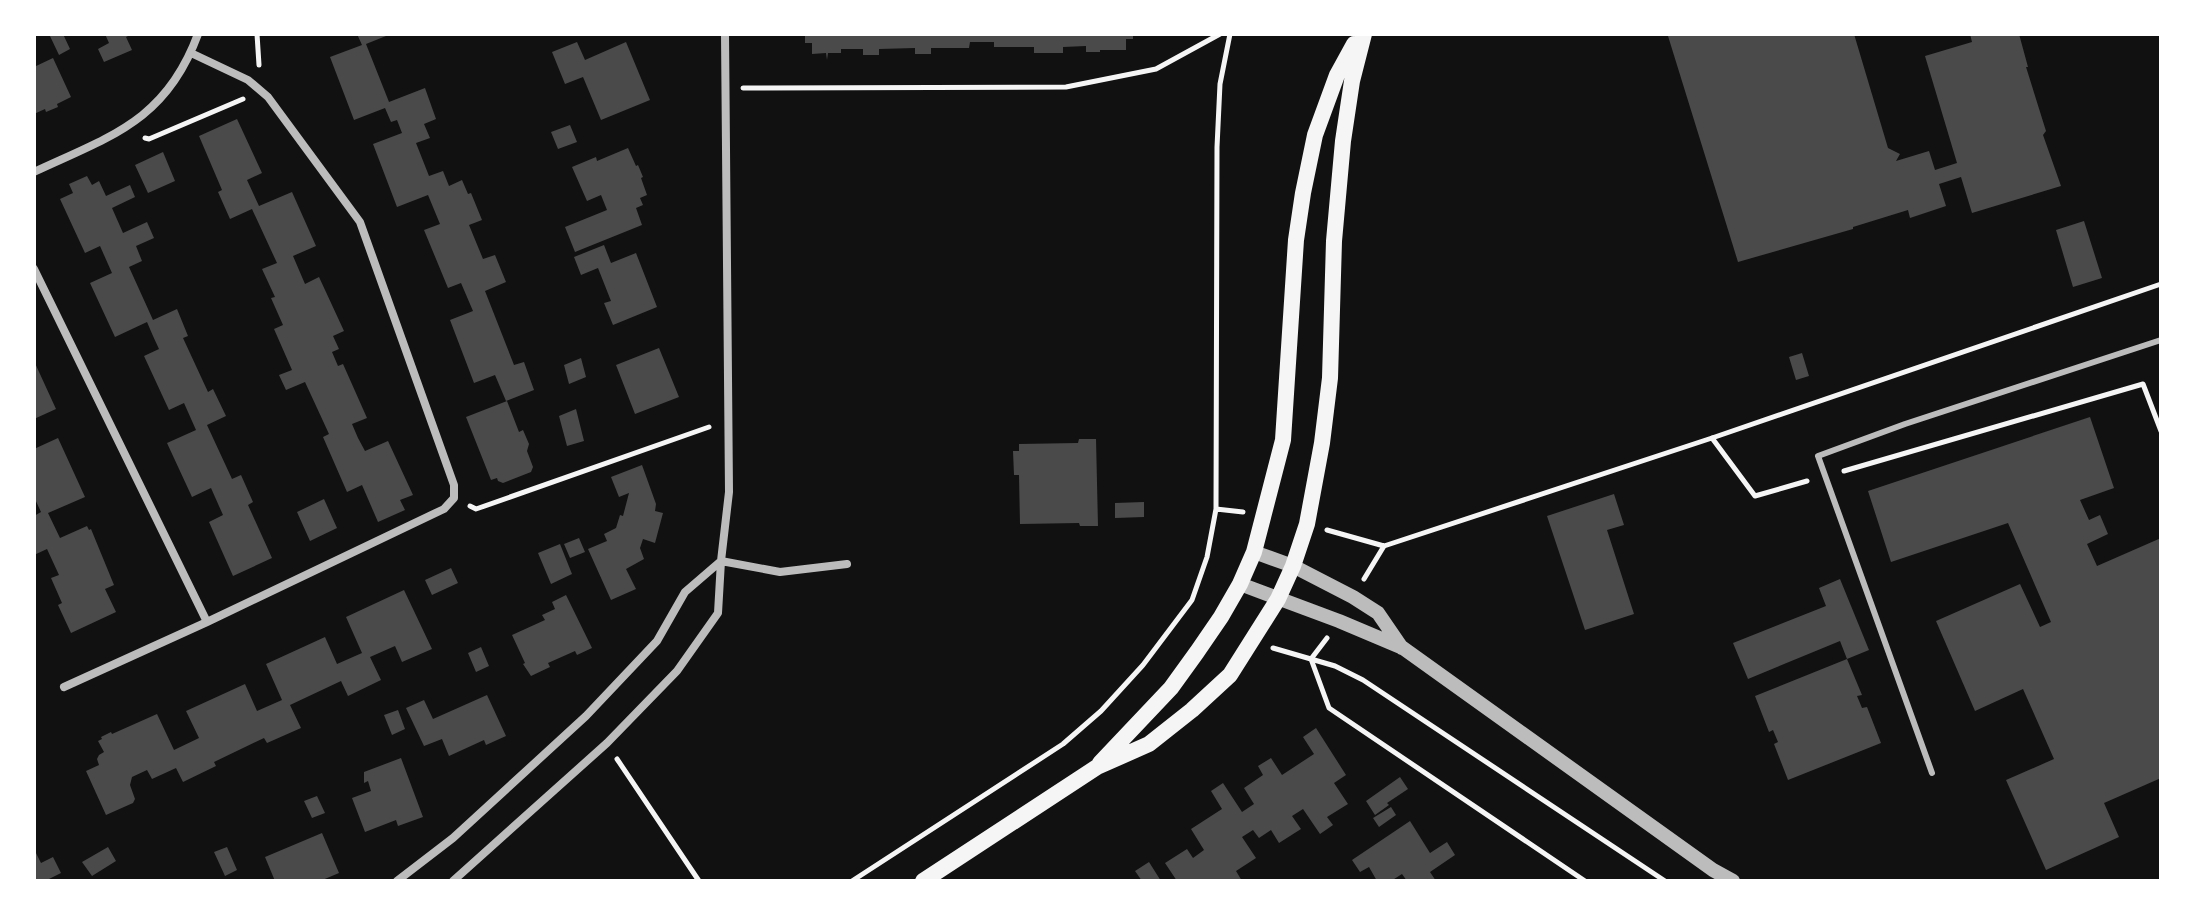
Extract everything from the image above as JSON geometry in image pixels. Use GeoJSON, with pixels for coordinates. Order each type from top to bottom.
{"type":"FeatureCollection","features":[{"type":"Feature","properties":{"kind":"main road"},"geometry":{"type":"LineString","coordinates":[[1097,767],[1171,688],[1221,617],[1254,552],[1283,440],[1296,240],[1315,135],[1337,75],[1362,34]]}},
{"type":"Feature","properties":{"kind":"main road"},"geometry":{"type":"LineString","coordinates":[[923,881],[1097,767],[1149,744],[1192,710],[1230,675],[1278,599],[1307,524],[1322,443],[1330,378],[1334,241],[1343,141],[1362,34]]}},
{"type":"Feature","properties":{"kind":"street"},"geometry":{"type":"LineString","coordinates":[[34,172],[122,131],[151,110],[175,82],[198,34]]}},
{"type":"Feature","properties":{"kind":"street"},"geometry":{"type":"LineString","coordinates":[[453,881],[607,743],[677,671],[718,613],[729,492],[725,34]]}},
{"type":"Feature","properties":{"kind":"street"},"geometry":{"type":"LineString","coordinates":[[64,687],[444,509],[454,498],[454,485],[360,222],[268,97],[248,80],[191,53]]}},
{"type":"Feature","properties":{"kind":"street"},"geometry":{"type":"LineString","coordinates":[[34,269],[207,622]]}},
{"type":"Feature","properties":{"kind":"street"},"geometry":{"type":"LineString","coordinates":[[1254,552],[1293,566],[1378,613],[1403,648]]}},
{"type":"Feature","properties":{"kind":"street"},"geometry":{"type":"LineString","coordinates":[[721,561],[780,572],[847,564]]}},
{"type":"Feature","properties":{"kind":"street"},"geometry":{"type":"LineString","coordinates":[[397,881],[453,838],[586,716],[657,641],[685,592],[721,561]]}},
{"type":"Feature","properties":{"kind":"street"},"geometry":{"type":"LineString","coordinates":[[1240,584],[1403,648],[1650,826],[1733,881]]}},
{"type":"Feature","properties":{"kind":"lane"},"geometry":{"type":"LineString","coordinates":[[1932,773],[1818,456],[1905,424],[2161,340]]}},
{"type":"Feature","properties":{"kind":"path"},"geometry":{"type":"LineString","coordinates":[[122,131],[149,139],[261,91],[257,34]]}},
{"type":"Feature","properties":{"kind":"path"},"geometry":{"type":"LineString","coordinates":[[725,88],[1066,87],[1156,69],[1220,34]]}},
{"type":"Feature","properties":{"kind":"path"},"geometry":{"type":"LineString","coordinates":[[852,881],[1063,744],[1101,711],[1143,665],[1192,600],[1207,557],[1216,509],[1217,147],[1220,84],[1230,34]]}},
{"type":"Feature","properties":{"kind":"path"},"geometry":{"type":"LineString","coordinates":[[1307,524],[1384,546],[1712,438],[2161,284]]}},
{"type":"Feature","properties":{"kind":"path"},"geometry":{"type":"LineString","coordinates":[[1712,438],[1755,496],[2143,384],[2161,431]]}},
{"type":"Feature","properties":{"kind":"path"},"geometry":{"type":"LineString","coordinates":[[454,498],[476,509],[729,420]]}},
{"type":"Feature","properties":{"kind":"path"},"geometry":{"type":"LineString","coordinates":[[1216,509],[1265,514]]}},
{"type":"Feature","properties":{"kind":"path"},"geometry":{"type":"LineString","coordinates":[[1192,600],[1221,617]]}},
{"type":"Feature","properties":{"kind":"path"},"geometry":{"type":"LineString","coordinates":[[1255,638],[1273,648],[1335,666],[1363,680],[1665,881]]}},
{"type":"Feature","properties":{"kind":"path"},"geometry":{"type":"LineString","coordinates":[[1311,659],[1329,708],[1585,881]]}},
{"type":"Feature","properties":{"kind":"path"},"geometry":{"type":"LineString","coordinates":[[607,743],[699,881]]}},
{"type":"Feature","properties":{"kind":"building"},"geometry":{"type":"Polygon","coordinates":[[[49,34],[63,34],[70,49],[59,55],[49,34]]]}},
{"type":"Feature","properties":{"kind":"building"},"geometry":{"type":"Polygon","coordinates":[[[105,34],[132,34],[126,37],[132,50],[104,62],[98,49],[109,43],[105,34]]]}},
{"type":"Feature","properties":{"kind":"building"},"geometry":{"type":"Polygon","coordinates":[[[357,34],[391,34],[366,44],[389,102],[425,88],[436,119],[424,124],[430,138],[416,143],[429,176],[443,171],[449,186],[462,180],[468,194],[471,193],[482,220],[469,225],[483,259],[495,255],[506,282],[485,291],[514,365],[524,362],[534,390],[506,401],[495,375],[474,383],[450,320],[473,311],[461,283],[448,288],[424,230],[440,224],[428,195],[397,207],[373,144],[402,133],[397,120],[391,122],[385,108],[354,120],[330,57],[362,45],[357,34]]]}},
{"type":"Feature","properties":{"kind":"building"},"geometry":{"type":"Polygon","coordinates":[[[805,34],[1133,34],[1133,39],[1126,39],[1126,50],[1100,52],[1086,52],[1086,46],[1063,47],[1063,53],[1034,53],[1034,47],[994,47],[994,42],[970,42],[969,48],[931,48],[931,54],[915,54],[915,48],[879,49],[879,55],[863,55],[863,49],[841,49],[841,53],[828,53],[827,60],[826,53],[812,54],[812,43],[805,43],[805,34]]]}},
{"type":"Feature","properties":{"kind":"building"},"geometry":{"type":"Polygon","coordinates":[[[1854,34],[1888,148],[1900,154],[1896,161],[1929,151],[1935,170],[1957,163],[1925,56],[1972,42],[1970,34],[2019,34],[2046,131],[2043,135],[2061,186],[1972,213],[1961,177],[1939,184],[1946,206],[1910,218],[1908,210],[1738,262],[1668,36],[1854,34]]]}},
{"type":"Feature","properties":{"kind":"building"},"geometry":{"type":"Polygon","coordinates":[[[577,42],[585,60],[626,42],[650,100],[601,120],[583,77],[565,84],[552,52],[577,42]]]}},
{"type":"Feature","properties":{"kind":"building"},"geometry":{"type":"Polygon","coordinates":[[[53,58],[71,97],[57,104],[58,107],[34,114],[34,67],[53,58]]]}},
{"type":"Feature","properties":{"kind":"building"},"geometry":{"type":"Polygon","coordinates":[[[237,119],[262,173],[247,180],[259,206],[292,192],[316,246],[293,256],[305,284],[319,277],[344,331],[333,336],[339,349],[332,352],[338,366],[343,364],[367,418],[352,424],[358,438],[365,451],[388,441],[413,495],[400,500],[405,510],[378,522],[362,485],[347,492],[323,437],[329,434],[305,382],[286,390],[279,375],[292,370],[274,329],[283,325],[262,269],[277,263],[252,209],[230,219],[218,192],[222,190],[199,136],[237,119]]]}},
{"type":"Feature","properties":{"kind":"building"},"geometry":{"type":"Polygon","coordinates":[[[570,125],[577,142],[558,149],[551,132],[570,125]]]}},
{"type":"Feature","properties":{"kind":"building"},"geometry":{"type":"Polygon","coordinates":[[[628,148],[643,177],[647,195],[640,198],[643,205],[636,208],[642,225],[575,252],[565,227],[607,210],[601,195],[587,201],[572,167],[628,148]]]}},
{"type":"Feature","properties":{"kind":"building"},"geometry":{"type":"Polygon","coordinates":[[[163,152],[175,181],[148,193],[135,165],[163,152]]]}},
{"type":"Feature","properties":{"kind":"building"},"geometry":{"type":"Polygon","coordinates":[[[87,176],[92,185],[99,181],[106,196],[130,185],[135,197],[112,208],[123,233],[147,222],[154,238],[136,246],[142,261],[129,267],[153,320],[177,309],[188,336],[183,338],[208,392],[213,389],[226,416],[207,425],[232,479],[241,475],[253,502],[248,505],[272,558],[233,576],[209,522],[223,515],[211,488],[192,497],[167,443],[196,430],[184,403],[169,410],[144,356],[159,349],[147,322],[115,337],[90,283],[112,273],[100,246],[85,253],[60,199],[73,193],[69,184],[87,176]]]}},
{"type":"Feature","properties":{"kind":"building"},"geometry":{"type":"Polygon","coordinates":[[[2084,221],[2102,278],[2073,287],[2056,230],[2084,221]]]}},
{"type":"Feature","properties":{"kind":"building"},"geometry":{"type":"Polygon","coordinates":[[[604,245],[611,263],[636,253],[657,307],[613,325],[604,303],[611,301],[598,268],[581,275],[574,257],[604,245]]]}},
{"type":"Feature","properties":{"kind":"building"},"geometry":{"type":"Polygon","coordinates":[[[659,348],[679,397],[635,414],[616,365],[659,348]]]}},
{"type":"Feature","properties":{"kind":"building"},"geometry":{"type":"Polygon","coordinates":[[[1802,353],[1809,376],[1796,380],[1789,357],[1802,353]]]}},
{"type":"Feature","properties":{"kind":"building"},"geometry":{"type":"Polygon","coordinates":[[[581,358],[586,377],[569,384],[564,365],[581,358]]]}},
{"type":"Feature","properties":{"kind":"building"},"geometry":{"type":"Polygon","coordinates":[[[34,361],[56,409],[34,419],[34,361]]]}},
{"type":"Feature","properties":{"kind":"building"},"geometry":{"type":"Polygon","coordinates":[[[507,401],[519,432],[523,430],[529,444],[527,451],[533,467],[531,472],[503,483],[497,478],[491,480],[466,417],[507,401]]]}},
{"type":"Feature","properties":{"kind":"building"},"geometry":{"type":"Polygon","coordinates":[[[576,409],[584,441],[567,446],[559,416],[576,409]]]}},
{"type":"Feature","properties":{"kind":"building"},"geometry":{"type":"Polygon","coordinates":[[[2090,417],[2114,488],[2080,500],[2089,520],[2100,515],[2108,534],[2087,544],[2097,566],[2161,538],[2161,778],[2104,803],[2119,837],[2046,870],[2006,780],[2054,759],[2023,689],[1975,711],[1936,621],[2020,584],[2040,627],[2051,622],[2008,523],[1891,562],[1868,491],[2090,417]]]}},
{"type":"Feature","properties":{"kind":"building"},"geometry":{"type":"Polygon","coordinates":[[[58,438],[85,497],[48,513],[60,538],[87,526],[91,529],[114,585],[105,589],[116,612],[71,633],[58,605],[62,603],[51,578],[59,575],[47,549],[34,555],[34,516],[41,512],[34,497],[34,449],[58,438]]]}},
{"type":"Feature","properties":{"kind":"building"},"geometry":{"type":"Polygon","coordinates":[[[1079,439],[1096,439],[1098,526],[1080,526],[1079,523],[1020,524],[1019,475],[1014,475],[1013,451],[1019,451],[1019,444],[1078,443],[1079,439]]]}},
{"type":"Feature","properties":{"kind":"building"},"geometry":{"type":"Polygon","coordinates":[[[642,465],[656,504],[655,511],[663,513],[655,543],[643,539],[640,548],[644,559],[626,569],[636,589],[611,600],[588,549],[607,541],[604,534],[616,528],[620,515],[623,516],[629,493],[619,497],[611,477],[642,465]]]}},
{"type":"Feature","properties":{"kind":"building"},"geometry":{"type":"Polygon","coordinates":[[[1614,494],[1624,525],[1607,530],[1634,614],[1585,630],[1547,516],[1614,494]]]}},
{"type":"Feature","properties":{"kind":"building"},"geometry":{"type":"Polygon","coordinates":[[[324,499],[337,528],[310,541],[297,512],[324,499]]]}},
{"type":"Feature","properties":{"kind":"building"},"geometry":{"type":"Polygon","coordinates":[[[1144,502],[1144,517],[1115,518],[1115,503],[1144,502]]]}},
{"type":"Feature","properties":{"kind":"building"},"geometry":{"type":"Polygon","coordinates":[[[579,538],[585,552],[570,558],[564,544],[579,538]]]}},
{"type":"Feature","properties":{"kind":"building"},"geometry":{"type":"Polygon","coordinates":[[[560,544],[572,574],[551,584],[538,553],[560,544]]]}},
{"type":"Feature","properties":{"kind":"building"},"geometry":{"type":"Polygon","coordinates":[[[451,568],[458,583],[432,595],[425,580],[451,568]]]}},
{"type":"Feature","properties":{"kind":"building"},"geometry":{"type":"Polygon","coordinates":[[[1840,579],[1869,650],[1847,659],[1840,641],[1748,679],[1733,643],[1826,606],[1819,588],[1840,579]]]}},
{"type":"Feature","properties":{"kind":"building"},"geometry":{"type":"Polygon","coordinates":[[[404,590],[432,649],[402,662],[395,646],[370,657],[381,680],[348,696],[341,681],[290,705],[301,728],[267,743],[264,738],[214,762],[216,766],[183,782],[176,768],[152,779],[147,770],[132,777],[133,803],[106,815],[86,771],[99,765],[97,759],[104,752],[98,741],[101,737],[157,714],[174,750],[199,738],[186,711],[245,684],[257,711],[282,700],[266,664],[325,637],[337,664],[362,653],[346,617],[404,590]]]}},
{"type":"Feature","properties":{"kind":"building"},"geometry":{"type":"Polygon","coordinates":[[[566,595],[592,648],[577,655],[575,651],[548,663],[550,667],[531,676],[512,635],[545,620],[542,615],[555,609],[552,602],[566,595]]]}},
{"type":"Feature","properties":{"kind":"building"},"geometry":{"type":"Polygon","coordinates":[[[481,647],[489,666],[476,672],[468,653],[481,647]]]}},
{"type":"Feature","properties":{"kind":"building"},"geometry":{"type":"Polygon","coordinates":[[[1847,659],[1862,695],[1857,696],[1862,708],[1867,707],[1881,743],[1788,780],[1774,744],[1778,742],[1773,730],[1769,732],[1755,696],[1847,659]]]}},
{"type":"Feature","properties":{"kind":"building"},"geometry":{"type":"Polygon","coordinates":[[[487,695],[506,736],[486,745],[484,740],[449,756],[442,739],[424,746],[406,708],[424,700],[433,719],[487,695]]]}},
{"type":"Feature","properties":{"kind":"building"},"geometry":{"type":"Polygon","coordinates":[[[398,710],[405,729],[392,735],[384,715],[398,710]]]}},
{"type":"Feature","properties":{"kind":"building"},"geometry":{"type":"Polygon","coordinates":[[[1316,728],[1346,775],[1334,783],[1348,804],[1327,817],[1333,825],[1320,834],[1303,809],[1292,816],[1301,829],[1279,843],[1271,830],[1259,838],[1253,830],[1242,837],[1256,858],[1236,871],[1242,881],[1177,881],[1165,863],[1187,849],[1193,858],[1204,850],[1191,829],[1222,809],[1211,791],[1223,783],[1242,812],[1254,804],[1244,788],[1263,775],[1258,766],[1271,758],[1282,775],[1314,754],[1303,737],[1316,728]]]}},
{"type":"Feature","properties":{"kind":"building"},"geometry":{"type":"Polygon","coordinates":[[[401,758],[423,817],[398,826],[396,820],[365,832],[352,798],[371,791],[368,781],[364,783],[364,772],[401,758]]]}},
{"type":"Feature","properties":{"kind":"building"},"geometry":{"type":"Polygon","coordinates":[[[1400,777],[1408,789],[1375,815],[1366,801],[1400,777]]]}},
{"type":"Feature","properties":{"kind":"building"},"geometry":{"type":"Polygon","coordinates":[[[317,796],[325,813],[312,818],[304,801],[317,796]]]}},
{"type":"Feature","properties":{"kind":"building"},"geometry":{"type":"Polygon","coordinates":[[[1391,807],[1396,815],[1379,827],[1373,818],[1391,807]]]}},
{"type":"Feature","properties":{"kind":"building"},"geometry":{"type":"Polygon","coordinates":[[[1410,821],[1430,853],[1447,842],[1455,855],[1430,872],[1436,881],[1407,881],[1402,874],[1391,881],[1377,881],[1369,867],[1360,872],[1352,860],[1410,821]]]}},
{"type":"Feature","properties":{"kind":"building"},"geometry":{"type":"Polygon","coordinates":[[[322,833],[339,873],[320,881],[275,881],[265,857],[322,833]]]}},
{"type":"Feature","properties":{"kind":"building"},"geometry":{"type":"Polygon","coordinates":[[[108,847],[116,861],[92,876],[82,862],[108,847]]]}},
{"type":"Feature","properties":{"kind":"building"},"geometry":{"type":"Polygon","coordinates":[[[227,847],[237,870],[225,876],[214,852],[227,847]]]}},
{"type":"Feature","properties":{"kind":"building"},"geometry":{"type":"Polygon","coordinates":[[[34,849],[41,863],[53,857],[61,873],[45,881],[34,881],[34,849]]]}},
{"type":"Feature","properties":{"kind":"building"},"geometry":{"type":"Polygon","coordinates":[[[1149,862],[1161,881],[1142,881],[1135,871],[1149,862]]]}}]}
